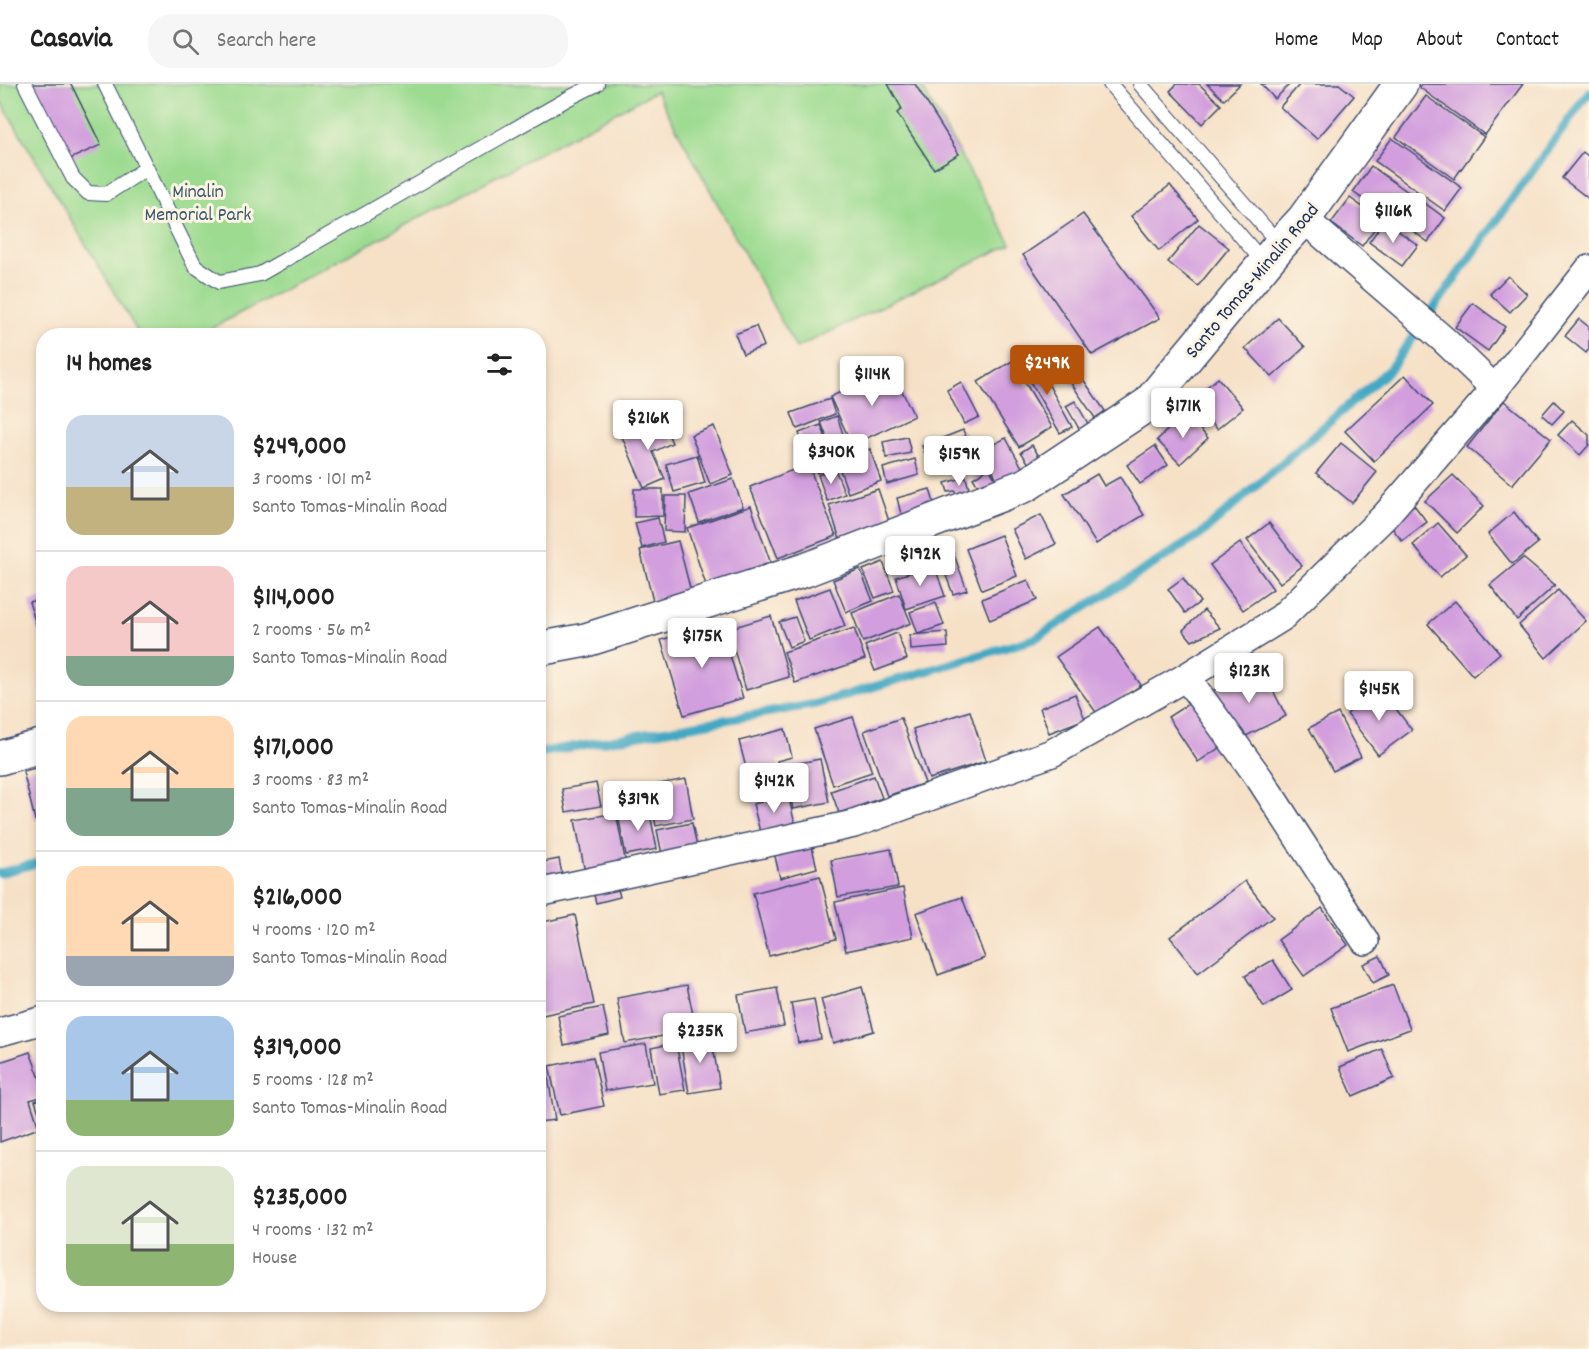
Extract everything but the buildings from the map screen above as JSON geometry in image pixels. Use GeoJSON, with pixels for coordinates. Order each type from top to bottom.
{"type":"FeatureCollection","features":[{"type":"Feature","properties":{"kind":"street","name":"Santo Tomas-Minalin Road"},"geometry":{"type":"LineString","coordinates":[[546,648],[586,640],[805,570],[1026,485],[1148,404],[1304,219],[1401,84]]}},
{"type":"Feature","properties":{"kind":"street"},"geometry":{"type":"LineString","coordinates":[[1304,219],[1444,340],[1495,389]]}},
{"type":"Feature","properties":{"kind":"street"},"geometry":{"type":"LineString","coordinates":[[546,891],[854,824],[1052,753],[1186,677],[1281,618],[1384,517],[1495,389],[1589,269]]}},
{"type":"Feature","properties":{"kind":"street"},"geometry":{"type":"LineString","coordinates":[[1186,677],[1260,779],[1365,941]]}},
{"type":"Feature","properties":{"kind":"street"},"geometry":{"type":"LineString","coordinates":[[0,758],[36,747]]}},
{"type":"Feature","properties":{"kind":"street"},"geometry":{"type":"LineString","coordinates":[[0,1032],[36,1022]]}},
{"type":"Feature","properties":{"kind":"lane"},"geometry":{"type":"LineString","coordinates":[[25,84],[73,178],[88,193],[106,194],[147,168]]}},
{"type":"Feature","properties":{"kind":"lane"},"geometry":{"type":"LineString","coordinates":[[105,84],[195,266],[219,282],[260,274],[597,84]]}},
{"type":"Feature","properties":{"kind":"lane"},"geometry":{"type":"LineString","coordinates":[[1110,84],[1272,255]]}},
{"type":"Feature","properties":{"kind":"lane"},"geometry":{"type":"LineString","coordinates":[[1140,84],[1272,255]]}},
{"type":"Feature","properties":{"kind":"green space","name":"Minalin Memorial Park"},"geometry":{"type":"Polygon","coordinates":[[[0,84],[920,84],[1011,244],[796,348],[656,91],[212,328],[135,328],[0,100],[0,84]]]}},
{"type":"Feature","properties":{"kind":"waterway"},"geometry":{"type":"LineString","coordinates":[[546,752],[816,704],[1034,639],[1200,535],[1390,369],[1589,92]]}},
{"type":"Feature","properties":{"kind":"waterway"},"geometry":{"type":"LineString","coordinates":[[0,873],[36,863]]}}]}
